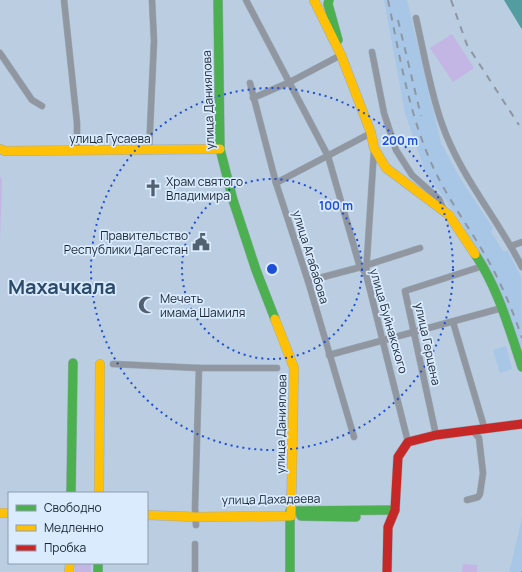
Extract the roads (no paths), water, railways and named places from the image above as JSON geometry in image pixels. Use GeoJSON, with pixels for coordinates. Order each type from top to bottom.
{"type":"FeatureCollection","features":[{"type":"Feature","properties":{"kind":"street"},"geometry":{"type":"LineString","coordinates":[[64,0],[77,123],[77,150]]}},
{"type":"Feature","properties":{"kind":"street"},"geometry":{"type":"LineString","coordinates":[[149,150],[154,41],[152,0]]}},
{"type":"Feature","properties":{"kind":"street","name":"улица Даниялова"},"geometry":{"type":"LineString","coordinates":[[217,0],[219,150],[236,215],[292,368],[290,572]]}},
{"type":"Feature","properties":{"kind":"street","name":"улица Буйнакского"},"geometry":{"type":"LineString","coordinates":[[246,0],[328,156],[364,265],[408,442]]}},
{"type":"Feature","properties":{"kind":"street"},"geometry":{"type":"LineString","coordinates":[[316,3],[321,7],[328,2],[340,55]]}},
{"type":"Feature","properties":{"kind":"street"},"geometry":{"type":"LineString","coordinates":[[316,3],[340,55],[371,133],[374,148],[386,168],[449,215],[483,266],[502,308],[522,368]]}},
{"type":"Feature","properties":{"kind":"street"},"geometry":{"type":"LineString","coordinates":[[416,18],[442,125],[463,169],[511,246],[522,267]]}},
{"type":"Feature","properties":{"kind":"street"},"geometry":{"type":"LineString","coordinates":[[372,52],[384,113],[396,150],[412,175],[439,199],[444,211]]}},
{"type":"Feature","properties":{"kind":"street"},"geometry":{"type":"LineString","coordinates":[[0,53],[32,100],[42,106]]}},
{"type":"Feature","properties":{"kind":"street"},"geometry":{"type":"LineString","coordinates":[[253,98],[290,82],[340,55]]}},
{"type":"Feature","properties":{"kind":"street","name":"улица Агабабова"},"geometry":{"type":"LineString","coordinates":[[250,83],[276,183],[308,281],[354,437]]}},
{"type":"Feature","properties":{"kind":"street"},"geometry":{"type":"LineString","coordinates":[[276,183],[371,133]]}},
{"type":"Feature","properties":{"kind":"street","name":"улица Буйнакского"},"geometry":{"type":"LineString","coordinates":[[364,265],[374,148]]}},
{"type":"Feature","properties":{"kind":"street","name":"улица Гусаева"},"geometry":{"type":"LineString","coordinates":[[1,151],[219,150]]}},
{"type":"Feature","properties":{"kind":"street"},"geometry":{"type":"LineString","coordinates":[[511,246],[522,242]]}},
{"type":"Feature","properties":{"kind":"street"},"geometry":{"type":"LineString","coordinates":[[308,281],[420,248]]}},
{"type":"Feature","properties":{"kind":"street","name":"улица Герцена"},"geometry":{"type":"LineString","coordinates":[[436,435],[404,291],[483,266]]}},
{"type":"Feature","properties":{"kind":"street"},"geometry":{"type":"LineString","coordinates":[[329,355],[502,308]]}},
{"type":"Feature","properties":{"kind":"street"},"geometry":{"type":"LineString","coordinates":[[453,322],[485,430]]}},
{"type":"Feature","properties":{"kind":"street"},"geometry":{"type":"LineString","coordinates":[[71,492],[73,363]]}},
{"type":"Feature","properties":{"kind":"street"},"geometry":{"type":"LineString","coordinates":[[99,492],[100,364]]}},
{"type":"Feature","properties":{"kind":"street"},"geometry":{"type":"LineString","coordinates":[[113,364],[200,368],[277,368]]}},
{"type":"Feature","properties":{"kind":"street"},"geometry":{"type":"LineString","coordinates":[[196,518],[200,368]]}},
{"type":"Feature","properties":{"kind":"street"},"geometry":{"type":"LineString","coordinates":[[387,572],[388,527],[394,514],[398,457],[408,442],[436,435],[485,430],[522,424]]}},
{"type":"Feature","properties":{"kind":"street"},"geometry":{"type":"LineString","coordinates":[[467,500],[478,497],[480,494],[483,473],[479,438],[473,431]]}},
{"type":"Feature","properties":{"kind":"street","name":"улица Дахадаева"},"geometry":{"type":"LineString","coordinates":[[148,508],[196,518]]}},
{"type":"Feature","properties":{"kind":"street","name":"улица Дахадаева"},"geometry":{"type":"LineString","coordinates":[[148,515],[196,518],[291,514],[394,514]]}},
{"type":"Feature","properties":{"kind":"street"},"geometry":{"type":"LineString","coordinates":[[195,544],[195,572]]}},
{"type":"Feature","properties":{"kind":"railway"},"geometry":{"type":"LineString","coordinates":[[388,0],[406,86],[425,149],[446,192],[493,269],[507,298],[522,338]]}},
{"type":"Feature","properties":{"kind":"railway"},"geometry":{"type":"LineString","coordinates":[[451,0],[467,45],[519,125]]}},
{"type":"Feature","properties":{"kind":"railway"},"geometry":{"type":"LineString","coordinates":[[398,20],[421,116]]}},
{"type":"Feature","properties":{"kind":"place","name":"Храм святого Владимира"},"geometry":{"type":"Point","coordinates":[153,188]}},
{"type":"Feature","properties":{"kind":"place","name":"Правительство Республики Дагестан"},"geometry":{"type":"Point","coordinates":[201,242]}},
{"type":"Feature","properties":{"kind":"place","name":"Мечеть имама Шамиля"},"geometry":{"type":"Point","coordinates":[147,305]}},
{"type":"Feature","properties":{"kind":"district","name":"Махачкала"},"geometry":{"type":"Point","coordinates":[62,286]}}]}
